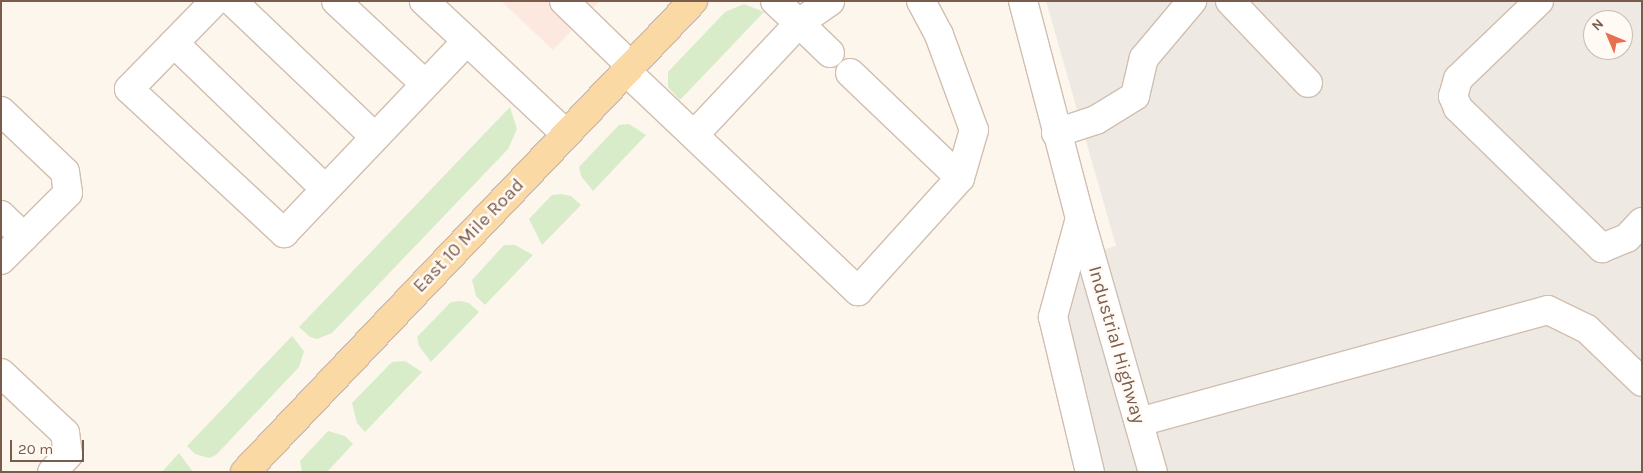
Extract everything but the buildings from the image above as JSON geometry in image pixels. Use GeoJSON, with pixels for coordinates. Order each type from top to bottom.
{"type":"FeatureCollection","features":[{"type":"Feature","properties":{"kind":"main road","name":"East 10 Mile Road"},"geometry":{"type":"LineString","coordinates":[[245,472],[693,1]]}},
{"type":"Feature","properties":{"kind":"street"},"geometry":{"type":"LineString","coordinates":[[215,1],[129,89],[284,233],[467,41]]}},
{"type":"Feature","properties":{"kind":"street"},"geometry":{"type":"LineString","coordinates":[[232,1],[375,137]]}},
{"type":"Feature","properties":{"kind":"street"},"geometry":{"type":"LineString","coordinates":[[336,1],[425,84]]}},
{"type":"Feature","properties":{"kind":"street"},"geometry":{"type":"LineString","coordinates":[[424,1],[566,134]]}},
{"type":"Feature","properties":{"kind":"street"},"geometry":{"type":"LineString","coordinates":[[564,1],[694,135],[858,291],[960,178],[974,130],[939,35],[921,1]]}},
{"type":"Feature","properties":{"kind":"street"},"geometry":{"type":"LineString","coordinates":[[775,1],[830,53]]}},
{"type":"Feature","properties":{"kind":"street"},"geometry":{"type":"LineString","coordinates":[[694,135],[800,23],[830,1]]}},
{"type":"Feature","properties":{"kind":"street","name":"Industrial Highway"},"geometry":{"type":"LineString","coordinates":[[1023,1],[1056,133],[1153,472]]}},
{"type":"Feature","properties":{"kind":"street"},"geometry":{"type":"LineString","coordinates":[[1056,133],[1096,120],[1135,96],[1144,58],[1192,1]]}},
{"type":"Feature","properties":{"kind":"street"},"geometry":{"type":"LineString","coordinates":[[1230,1],[1308,83]]}},
{"type":"Feature","properties":{"kind":"street"},"geometry":{"type":"LineString","coordinates":[[1539,1],[1458,79],[1453,96],[1458,108],[1602,248],[1627,238],[1642,222]]}},
{"type":"Feature","properties":{"kind":"street"},"geometry":{"type":"LineString","coordinates":[[174,43],[326,189]]}},
{"type":"Feature","properties":{"kind":"street"},"geometry":{"type":"LineString","coordinates":[[850,73],[960,178]]}},
{"type":"Feature","properties":{"kind":"street"},"geometry":{"type":"LineString","coordinates":[[1,110],[65,172],[68,193],[1,260]]}},
{"type":"Feature","properties":{"kind":"street"},"geometry":{"type":"LineString","coordinates":[[1,215],[24,237]]}},
{"type":"Feature","properties":{"kind":"street","name":"Industrial Highway"},"geometry":{"type":"LineString","coordinates":[[1080,218],[1053,317],[1090,472]]}},
{"type":"Feature","properties":{"kind":"street"},"geometry":{"type":"LineString","coordinates":[[1139,422],[1548,310],[1587,329],[1642,382]]}},
{"type":"Feature","properties":{"kind":"street"},"geometry":{"type":"LineString","coordinates":[[1,373],[65,434],[68,455],[52,472]]}},
{"type":"Feature","properties":{"kind":"shaded area"},"geometry":{"type":"Polygon","coordinates":[[[501,1],[600,1],[553,50],[501,1]]]}},
{"type":"Feature","properties":{"kind":"shaded area"},"geometry":{"type":"Polygon","coordinates":[[[1046,1],[1642,1],[1642,472],[1100,472],[1074,355],[1066,300],[1079,257],[1116,246],[1046,1]]]}},
{"type":"Feature","properties":{"kind":"green space"},"geometry":{"type":"Polygon","coordinates":[[[744,4],[764,12],[680,100],[668,87],[668,72],[725,12],[744,4]]]}},
{"type":"Feature","properties":{"kind":"green space"},"geometry":{"type":"Polygon","coordinates":[[[510,107],[517,129],[508,149],[332,333],[317,339],[310,337],[299,327],[510,107]]]}},
{"type":"Feature","properties":{"kind":"green space"},"geometry":{"type":"Polygon","coordinates":[[[629,124],[646,135],[593,191],[581,176],[579,167],[619,125],[629,124]]]}},
{"type":"Feature","properties":{"kind":"green space"},"geometry":{"type":"Polygon","coordinates":[[[552,195],[571,196],[581,205],[542,245],[529,219],[552,195]]]}},
{"type":"Feature","properties":{"kind":"green space"},"geometry":{"type":"Polygon","coordinates":[[[504,245],[515,245],[533,255],[485,305],[476,296],[472,280],[504,245]]]}},
{"type":"Feature","properties":{"kind":"green space"},"geometry":{"type":"Polygon","coordinates":[[[451,302],[469,303],[479,312],[431,362],[419,346],[417,337],[451,302]]]}},
{"type":"Feature","properties":{"kind":"green space"},"geometry":{"type":"Polygon","coordinates":[[[292,336],[304,351],[299,367],[216,455],[209,458],[195,454],[187,446],[292,336]]]}},
{"type":"Feature","properties":{"kind":"green space"},"geometry":{"type":"Polygon","coordinates":[[[405,361],[422,372],[365,432],[357,423],[352,403],[392,362],[405,361]]]}},
{"type":"Feature","properties":{"kind":"green space"},"geometry":{"type":"Polygon","coordinates":[[[328,431],[345,436],[353,444],[327,472],[302,472],[300,461],[328,431]]]}},
{"type":"Feature","properties":{"kind":"green space"},"geometry":{"type":"Polygon","coordinates":[[[179,453],[193,472],[162,472],[179,453]]]}}]}
